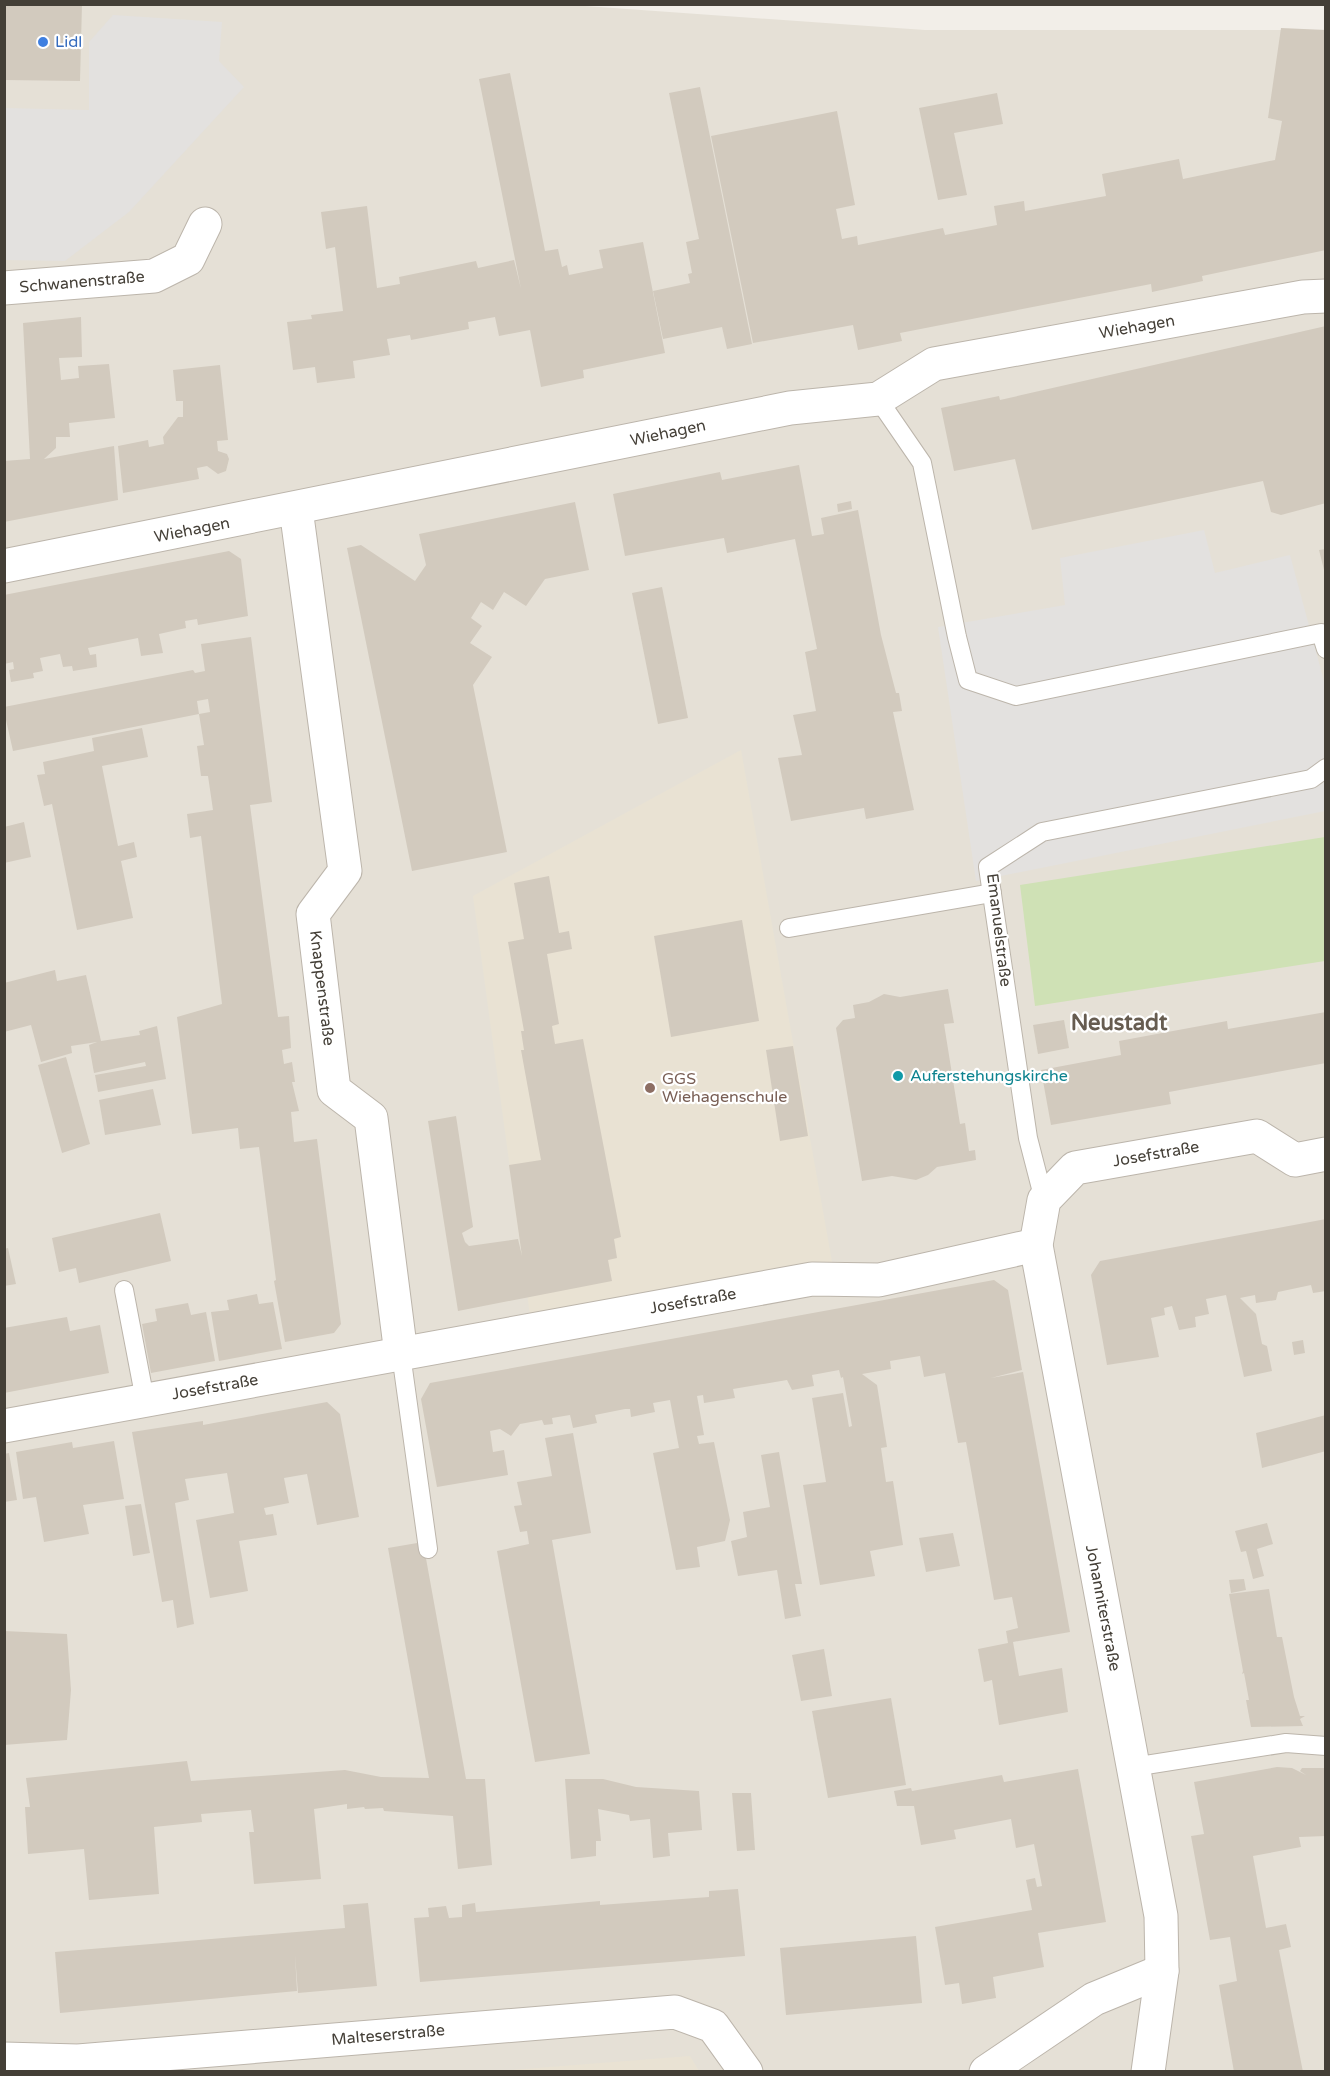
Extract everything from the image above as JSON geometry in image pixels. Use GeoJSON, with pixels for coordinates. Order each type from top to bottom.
{"type":"FeatureCollection","features":[{"type":"Feature","properties":{"kind":"street","name":"Schwanenstraße"},"geometry":{"type":"LineString","coordinates":[[4,288],[154,276],[188,259],[205,224]]}},
{"type":"Feature","properties":{"kind":"street","name":"Wiehagen"},"geometry":{"type":"LineString","coordinates":[[4,566],[790,408],[878,399],[934,364],[1303,297],[1326,296]]}},
{"type":"Feature","properties":{"kind":"street","name":"Knappenstraße"},"geometry":{"type":"LineString","coordinates":[[296,509],[345,872],[313,914],[334,1090],[371,1118],[400,1354]]}},
{"type":"Feature","properties":{"kind":"street","name":"Josefstraße"},"geometry":{"type":"LineString","coordinates":[[1044,1200],[1075,1168],[1257,1136],[1295,1160],[1326,1154]]}},
{"type":"Feature","properties":{"kind":"street"},"geometry":{"type":"LineString","coordinates":[[1036,1245],[1044,1200]]}},
{"type":"Feature","properties":{"kind":"street","name":"Josefstraße"},"geometry":{"type":"LineString","coordinates":[[4,1426],[812,1279],[879,1280],[1036,1245]]}},
{"type":"Feature","properties":{"kind":"street","name":"Johanniterstraße"},"geometry":{"type":"LineString","coordinates":[[1036,1245],[1161,1916],[1162,1971],[1148,2072]]}},
{"type":"Feature","properties":{"kind":"street"},"geometry":{"type":"LineString","coordinates":[[986,2072],[1094,1999],[1162,1971]]}},
{"type":"Feature","properties":{"kind":"street","name":"Malteserstraße"},"geometry":{"type":"LineString","coordinates":[[4,2059],[78,2061],[675,2012],[713,2026],[746,2072]]}},
{"type":"Feature","properties":{"kind":"lane"},"geometry":{"type":"LineString","coordinates":[[878,399],[922,463],[957,637],[968,680],[1016,696],[1321,633],[1326,649]]}},
{"type":"Feature","properties":{"kind":"lane","name":"Emanuelstraße"},"geometry":{"type":"LineString","coordinates":[[1044,1200],[1028,1138],[988,867],[1042,832],[1311,778],[1326,768]]}},
{"type":"Feature","properties":{"kind":"lane"},"geometry":{"type":"LineString","coordinates":[[789,928],[992,893]]}},
{"type":"Feature","properties":{"kind":"lane"},"geometry":{"type":"LineString","coordinates":[[124,1290],[145,1400]]}},
{"type":"Feature","properties":{"kind":"lane"},"geometry":{"type":"LineString","coordinates":[[400,1354],[428,1549]]}},
{"type":"Feature","properties":{"kind":"lane"},"geometry":{"type":"LineString","coordinates":[[1133,1767],[1287,1743],[1326,1746]]}},
{"type":"Feature","properties":{"kind":"shaded area"},"geometry":{"type":"Polygon","coordinates":[[[557,4],[925,30],[1325,30],[1325,2071],[5,2072],[5,5],[557,4]]]}},
{"type":"Feature","properties":{"kind":"shaded area"},"geometry":{"type":"Polygon","coordinates":[[[113,15],[222,22],[219,61],[244,87],[129,212],[65,261],[5,260],[5,108],[89,110],[89,42],[113,15]]]}},
{"type":"Feature","properties":{"kind":"shaded area"},"geometry":{"type":"Polygon","coordinates":[[[1204,530],[1215,573],[1290,555],[1325,685],[1325,811],[976,881],[938,627],[1065,605],[1060,558],[1204,530]]]}},
{"type":"Feature","properties":{"kind":"shaded area","name":"GGS Wiehagenschule"},"geometry":{"type":"Polygon","coordinates":[[[741,750],[835,1279],[532,1330],[473,896],[741,750]]]}},
{"type":"Feature","properties":{"kind":"shaded area"},"geometry":{"type":"Polygon","coordinates":[[[690,2056],[699,2071],[499,2071],[690,2056]]]}},
{"type":"Feature","properties":{"kind":"green space"},"geometry":{"type":"Polygon","coordinates":[[[1325,837],[1325,961],[1035,1006],[1020,885],[1325,837]]]}},
{"type":"Feature","properties":{"kind":"building","name":"Lidl"},"geometry":{"type":"Polygon","coordinates":[[[5,4],[82,4],[80,81],[5,80],[5,4]]]}},
{"type":"Feature","properties":{"kind":"building"},"geometry":{"type":"Polygon","coordinates":[[[1281,28],[1326,30],[1326,250],[1202,276],[1203,281],[1152,292],[1151,284],[900,333],[902,341],[858,350],[853,325],[753,343],[711,136],[837,111],[855,205],[836,209],[842,239],[857,236],[858,245],[943,228],[945,235],[997,225],[994,206],[1024,201],[1025,211],[1106,196],[1102,174],[1179,159],[1183,179],[1275,160],[1282,121],[1268,118],[1281,28]]]}},
{"type":"Feature","properties":{"kind":"building"},"geometry":{"type":"Polygon","coordinates":[[[510,73],[545,251],[558,249],[562,267],[567,265],[569,275],[603,268],[599,250],[643,242],[665,353],[583,370],[584,378],[541,387],[530,330],[499,336],[495,317],[468,322],[469,329],[411,340],[410,335],[387,339],[390,355],[353,361],[355,378],[317,383],[315,367],[293,370],[287,322],[312,319],[311,315],[343,311],[335,247],[326,249],[321,212],[367,206],[377,288],[400,284],[399,277],[476,261],[478,268],[514,260],[521,289],[479,79],[510,73]]]}},
{"type":"Feature","properties":{"kind":"building"},"geometry":{"type":"Polygon","coordinates":[[[700,87],[752,344],[727,349],[722,327],[663,339],[653,291],[690,283],[688,274],[692,273],[686,242],[699,239],[669,93],[700,87]]]}},
{"type":"Feature","properties":{"kind":"building"},"geometry":{"type":"Polygon","coordinates":[[[997,93],[1003,124],[954,133],[967,195],[938,200],[919,108],[997,93]]]}},
{"type":"Feature","properties":{"kind":"building"},"geometry":{"type":"Polygon","coordinates":[[[81,317],[82,357],[59,358],[61,380],[79,378],[78,366],[109,364],[115,418],[69,423],[70,437],[56,437],[56,448],[44,459],[114,446],[118,500],[4,522],[4,461],[30,459],[23,323],[81,317]]]}},
{"type":"Feature","properties":{"kind":"building"},"geometry":{"type":"Polygon","coordinates":[[[1326,326],[1326,503],[1281,515],[1271,512],[1263,481],[1032,530],[1015,459],[954,471],[941,408],[999,396],[1000,400],[1326,326]]]}},
{"type":"Feature","properties":{"kind":"building"},"geometry":{"type":"Polygon","coordinates":[[[220,365],[228,440],[217,441],[218,451],[227,454],[229,459],[226,471],[218,474],[207,466],[197,468],[199,479],[123,493],[118,446],[148,440],[149,447],[164,444],[163,437],[178,417],[183,417],[183,401],[176,401],[173,370],[220,365]]]}},
{"type":"Feature","properties":{"kind":"building"},"geometry":{"type":"Polygon","coordinates":[[[799,465],[812,536],[824,534],[821,518],[858,510],[881,635],[896,693],[899,693],[902,711],[893,712],[914,810],[866,819],[864,808],[791,821],[778,758],[802,755],[793,715],[816,711],[805,652],[817,649],[795,539],[727,553],[724,538],[625,556],[613,494],[720,472],[722,480],[799,465]]]}},
{"type":"Feature","properties":{"kind":"building"},"geometry":{"type":"Polygon","coordinates":[[[851,501],[852,509],[838,512],[837,504],[851,501]]]}},
{"type":"Feature","properties":{"kind":"building"},"geometry":{"type":"Polygon","coordinates":[[[575,502],[589,570],[545,579],[526,606],[504,592],[493,610],[481,602],[471,618],[482,626],[470,643],[492,657],[473,685],[507,852],[412,871],[347,548],[361,545],[415,581],[426,565],[419,534],[575,502]]]}},
{"type":"Feature","properties":{"kind":"building"},"geometry":{"type":"Polygon","coordinates":[[[1326,549],[1326,573],[1325,574],[1319,550],[1326,549]]]}},
{"type":"Feature","properties":{"kind":"building"},"geometry":{"type":"Polygon","coordinates":[[[229,551],[241,559],[248,616],[198,625],[197,619],[185,621],[186,628],[159,634],[163,653],[141,656],[138,638],[88,648],[90,655],[96,654],[97,667],[73,671],[72,666],[63,667],[60,654],[40,658],[43,671],[33,673],[34,678],[11,682],[9,670],[14,669],[13,662],[4,664],[4,595],[229,551]]]}},
{"type":"Feature","properties":{"kind":"building"},"geometry":{"type":"Polygon","coordinates":[[[662,587],[688,718],[658,724],[632,593],[662,587]]]}},
{"type":"Feature","properties":{"kind":"building"},"geometry":{"type":"Polygon","coordinates":[[[251,637],[272,802],[250,805],[278,1017],[289,1016],[291,1048],[282,1050],[284,1064],[292,1062],[295,1082],[292,1082],[299,1111],[291,1112],[294,1142],[317,1139],[341,1324],[334,1333],[285,1342],[274,1281],[276,1280],[259,1147],[240,1149],[238,1128],[192,1134],[177,1017],[222,1004],[201,836],[190,838],[187,814],[213,810],[208,776],[201,776],[197,746],[204,745],[199,714],[13,751],[4,707],[193,670],[195,673],[205,671],[201,644],[251,637]],[[208,699],[197,701],[199,714],[210,712],[208,699]]]}},
{"type":"Feature","properties":{"kind":"building"},"geometry":{"type":"Polygon","coordinates":[[[142,728],[148,757],[102,766],[118,846],[134,842],[137,857],[121,861],[133,918],[77,930],[52,804],[44,806],[37,775],[45,774],[43,762],[94,751],[92,738],[142,728]]]}},
{"type":"Feature","properties":{"kind":"building"},"geometry":{"type":"Polygon","coordinates":[[[24,822],[31,857],[4,863],[4,827],[24,822]]]}},
{"type":"Feature","properties":{"kind":"building"},"geometry":{"type":"Polygon","coordinates":[[[549,876],[559,933],[569,931],[572,949],[547,954],[559,1024],[552,1026],[555,1044],[583,1039],[621,1237],[614,1239],[617,1258],[608,1260],[612,1281],[458,1311],[428,1121],[456,1116],[473,1227],[462,1233],[465,1242],[469,1246],[518,1239],[522,1256],[509,1165],[541,1160],[521,1050],[524,1050],[521,1031],[524,1031],[508,942],[524,939],[514,883],[549,876]]]}},
{"type":"Feature","properties":{"kind":"building"},"geometry":{"type":"Polygon","coordinates":[[[742,920],[759,1021],[671,1037],[654,936],[742,920]]]}},
{"type":"Feature","properties":{"kind":"building"},"geometry":{"type":"Polygon","coordinates":[[[55,970],[57,981],[86,975],[101,1041],[140,1035],[139,1031],[157,1026],[166,1079],[98,1092],[95,1075],[146,1066],[145,1062],[94,1073],[89,1045],[97,1042],[71,1046],[72,1053],[41,1062],[31,1025],[4,1032],[4,983],[55,970]]]}},
{"type":"Feature","properties":{"kind":"building","name":"Auferstehungskirche"},"geometry":{"type":"Polygon","coordinates":[[[948,989],[954,1023],[944,1024],[960,1124],[965,1123],[969,1151],[975,1150],[976,1160],[937,1167],[928,1175],[916,1180],[892,1176],[862,1181],[836,1028],[843,1020],[855,1018],[853,1005],[869,1002],[884,994],[900,997],[948,989]]]}},
{"type":"Feature","properties":{"kind":"building"},"geometry":{"type":"Polygon","coordinates":[[[1326,1012],[1326,1063],[1169,1092],[1171,1104],[1051,1125],[1041,1070],[1121,1055],[1119,1041],[1227,1021],[1228,1029],[1326,1012]]]}},
{"type":"Feature","properties":{"kind":"building"},"geometry":{"type":"Polygon","coordinates":[[[1064,1020],[1069,1048],[1038,1054],[1033,1025],[1064,1020]]]}},
{"type":"Feature","properties":{"kind":"building"},"geometry":{"type":"Polygon","coordinates":[[[793,1046],[808,1136],[780,1141],[766,1050],[793,1046]]]}},
{"type":"Feature","properties":{"kind":"building"},"geometry":{"type":"Polygon","coordinates":[[[66,1057],[90,1144],[62,1153],[38,1065],[66,1057]]]}},
{"type":"Feature","properties":{"kind":"building"},"geometry":{"type":"Polygon","coordinates":[[[153,1089],[161,1125],[105,1135],[99,1100],[153,1089]]]}},
{"type":"Feature","properties":{"kind":"building"},"geometry":{"type":"Polygon","coordinates":[[[160,1213],[171,1261],[79,1283],[76,1268],[59,1272],[52,1238],[160,1213]]]}},
{"type":"Feature","properties":{"kind":"building"},"geometry":{"type":"Polygon","coordinates":[[[1326,1219],[1326,1291],[1313,1293],[1311,1285],[1278,1292],[1276,1300],[1256,1303],[1255,1295],[1240,1298],[1256,1314],[1262,1344],[1267,1346],[1272,1371],[1244,1377],[1226,1295],[1206,1299],[1209,1314],[1195,1317],[1196,1327],[1179,1330],[1172,1306],[1164,1308],[1165,1315],[1151,1318],[1159,1357],[1107,1365],[1091,1275],[1100,1261],[1326,1219]]]}},
{"type":"Feature","properties":{"kind":"building"},"geometry":{"type":"Polygon","coordinates":[[[8,1248],[16,1284],[4,1286],[4,1249],[8,1248]]]}},
{"type":"Feature","properties":{"kind":"building"},"geometry":{"type":"Polygon","coordinates":[[[994,1280],[1008,1290],[1022,1370],[991,1378],[1023,1372],[1070,1632],[1013,1642],[1019,1676],[1062,1668],[1068,1712],[999,1725],[992,1680],[984,1682],[978,1649],[1008,1643],[1006,1631],[1018,1628],[1012,1597],[994,1600],[966,1442],[958,1443],[945,1373],[924,1377],[920,1356],[890,1361],[891,1369],[862,1374],[877,1385],[887,1447],[881,1448],[886,1482],[893,1481],[903,1545],[870,1551],[875,1576],[820,1585],[803,1485],[826,1482],[812,1398],[843,1393],[849,1427],[852,1426],[843,1377],[841,1378],[839,1370],[812,1375],[814,1386],[792,1390],[787,1380],[733,1389],[735,1398],[704,1403],[703,1395],[697,1396],[704,1435],[697,1436],[699,1444],[714,1442],[730,1520],[725,1541],[697,1547],[700,1567],[676,1570],[653,1453],[679,1448],[670,1400],[653,1403],[655,1412],[631,1417],[630,1409],[625,1409],[595,1415],[597,1423],[573,1428],[570,1415],[552,1418],[553,1424],[544,1425],[542,1420],[520,1424],[511,1436],[500,1429],[490,1431],[493,1452],[504,1450],[508,1475],[437,1487],[421,1399],[430,1383],[994,1280]]]}},
{"type":"Feature","properties":{"kind":"building"},"geometry":{"type":"Polygon","coordinates":[[[257,1294],[259,1304],[273,1302],[282,1349],[219,1361],[211,1312],[229,1310],[227,1300],[257,1294]]]}},
{"type":"Feature","properties":{"kind":"building"},"geometry":{"type":"Polygon","coordinates":[[[188,1303],[191,1315],[206,1312],[215,1361],[151,1373],[142,1324],[157,1321],[155,1309],[188,1303]]]}},
{"type":"Feature","properties":{"kind":"building"},"geometry":{"type":"Polygon","coordinates":[[[67,1317],[70,1331],[100,1325],[109,1373],[4,1393],[4,1328],[67,1317]]]}},
{"type":"Feature","properties":{"kind":"building"},"geometry":{"type":"Polygon","coordinates":[[[1303,1340],[1305,1353],[1294,1355],[1292,1342],[1303,1340]]]}},
{"type":"Feature","properties":{"kind":"building"},"geometry":{"type":"Polygon","coordinates":[[[327,1402],[340,1414],[359,1517],[317,1525],[307,1474],[284,1478],[289,1503],[264,1508],[266,1515],[273,1514],[277,1535],[239,1541],[248,1591],[210,1598],[196,1520],[234,1513],[227,1473],[185,1479],[189,1500],[175,1503],[194,1624],[177,1628],[173,1600],[162,1602],[132,1432],[203,1421],[203,1425],[327,1402]]]}},
{"type":"Feature","properties":{"kind":"building"},"geometry":{"type":"Polygon","coordinates":[[[1326,1415],[1326,1451],[1262,1468],[1256,1433],[1326,1415]]]}},
{"type":"Feature","properties":{"kind":"building"},"geometry":{"type":"Polygon","coordinates":[[[573,1433],[591,1533],[552,1540],[590,1754],[535,1762],[497,1551],[529,1544],[527,1531],[520,1532],[514,1506],[522,1505],[517,1482],[552,1476],[545,1438],[573,1433]]]}},
{"type":"Feature","properties":{"kind":"building"},"geometry":{"type":"Polygon","coordinates":[[[114,1441],[124,1499],[83,1505],[89,1534],[44,1542],[36,1497],[23,1499],[16,1452],[72,1442],[73,1448],[114,1441]]]}},
{"type":"Feature","properties":{"kind":"building"},"geometry":{"type":"Polygon","coordinates":[[[779,1452],[802,1584],[795,1584],[801,1616],[785,1619],[777,1570],[738,1576],[731,1541],[747,1537],[743,1512],[770,1507],[761,1455],[779,1452]]]}},
{"type":"Feature","properties":{"kind":"building"},"geometry":{"type":"Polygon","coordinates":[[[9,1453],[17,1500],[4,1502],[4,1454],[9,1453]]]}},
{"type":"Feature","properties":{"kind":"building"},"geometry":{"type":"Polygon","coordinates":[[[141,1504],[150,1553],[133,1556],[125,1506],[141,1504]]]}},
{"type":"Feature","properties":{"kind":"building"},"geometry":{"type":"Polygon","coordinates":[[[1267,1523],[1273,1544],[1257,1549],[1264,1576],[1253,1579],[1246,1551],[1241,1552],[1235,1531],[1267,1523]]]}},
{"type":"Feature","properties":{"kind":"building"},"geometry":{"type":"Polygon","coordinates":[[[953,1533],[960,1566],[926,1572],[919,1538],[953,1533]]]}},
{"type":"Feature","properties":{"kind":"building"},"geometry":{"type":"Polygon","coordinates":[[[423,1542],[466,1779],[485,1779],[492,1865],[458,1869],[453,1816],[384,1811],[383,1808],[347,1809],[347,1804],[314,1809],[321,1879],[254,1884],[249,1832],[254,1832],[251,1810],[201,1814],[202,1822],[154,1827],[159,1894],[89,1900],[84,1849],[28,1854],[25,1807],[30,1807],[26,1778],[187,1761],[191,1781],[345,1770],[381,1777],[429,1778],[388,1548],[423,1542]]]}},
{"type":"Feature","properties":{"kind":"building"},"geometry":{"type":"Polygon","coordinates":[[[1244,1579],[1246,1590],[1231,1593],[1229,1580],[1244,1579]]]}},
{"type":"Feature","properties":{"kind":"building"},"geometry":{"type":"Polygon","coordinates":[[[1269,1589],[1277,1637],[1282,1637],[1294,1697],[1300,1716],[1305,1716],[1300,1719],[1303,1726],[1251,1727],[1246,1700],[1249,1700],[1244,1673],[1242,1674],[1229,1594],[1269,1589]]]}},
{"type":"Feature","properties":{"kind":"building"},"geometry":{"type":"Polygon","coordinates":[[[4,1631],[67,1634],[71,1690],[67,1740],[4,1745],[4,1631]]]}},
{"type":"Feature","properties":{"kind":"building"},"geometry":{"type":"Polygon","coordinates":[[[824,1649],[832,1696],[801,1701],[792,1655],[824,1649]]]}},
{"type":"Feature","properties":{"kind":"building"},"geometry":{"type":"Polygon","coordinates":[[[891,1698],[906,1785],[828,1798],[812,1711],[891,1698]]]}},
{"type":"Feature","properties":{"kind":"building"},"geometry":{"type":"Polygon","coordinates":[[[1277,1767],[1292,1768],[1306,1775],[1300,1771],[1302,1768],[1326,1768],[1326,1836],[1299,1837],[1301,1847],[1253,1856],[1266,1928],[1286,1924],[1291,1947],[1279,1950],[1303,2072],[1234,2072],[1219,1985],[1237,1981],[1230,1937],[1210,1940],[1191,1836],[1204,1834],[1194,1782],[1277,1767]]]}},
{"type":"Feature","properties":{"kind":"building"},"geometry":{"type":"Polygon","coordinates":[[[1078,1769],[1106,1922],[1038,1933],[1044,1967],[993,1977],[996,1998],[962,2004],[959,1983],[945,1985],[935,1927],[1032,1910],[1026,1880],[1035,1878],[1037,1887],[1042,1886],[1034,1844],[1016,1848],[1011,1819],[954,1830],[956,1839],[921,1845],[914,1806],[897,1806],[894,1791],[911,1788],[912,1791],[1002,1775],[1004,1782],[1078,1769]]]}},
{"type":"Feature","properties":{"kind":"building"},"geometry":{"type":"Polygon","coordinates":[[[565,1779],[603,1779],[636,1787],[699,1791],[702,1830],[668,1833],[670,1856],[653,1858],[650,1819],[630,1821],[629,1815],[598,1809],[601,1841],[596,1841],[596,1856],[571,1859],[565,1779]]]}},
{"type":"Feature","properties":{"kind":"building"},"geometry":{"type":"Polygon","coordinates":[[[732,1793],[751,1793],[755,1850],[737,1851],[732,1793]]]}},
{"type":"Feature","properties":{"kind":"building"},"geometry":{"type":"Polygon","coordinates":[[[738,1889],[745,1956],[420,1982],[414,1918],[429,1917],[428,1908],[446,1906],[449,1918],[462,1917],[462,1905],[475,1903],[476,1912],[600,1901],[600,1905],[709,1897],[709,1891],[738,1889]]]}},
{"type":"Feature","properties":{"kind":"building"},"geometry":{"type":"Polygon","coordinates":[[[368,1903],[377,1986],[298,1993],[295,1955],[297,1991],[60,2013],[55,1952],[345,1928],[343,1905],[368,1903]]]}},
{"type":"Feature","properties":{"kind":"building"},"geometry":{"type":"Polygon","coordinates":[[[916,1936],[922,2003],[786,2015],[780,1948],[916,1936]]]}},
{"type":"Feature","properties":{"kind":"place","name":"Lidl"},"geometry":{"type":"Point","coordinates":[43,42]}},
{"type":"Feature","properties":{"kind":"place","name":"Auferstehungskirche"},"geometry":{"type":"Point","coordinates":[898,1076]}},
{"type":"Feature","properties":{"kind":"place","name":"GGS Wiehagenschule"},"geometry":{"type":"Point","coordinates":[650,1088]}},
{"type":"Feature","properties":{"kind":"district","name":"Neustadt"},"geometry":{"type":"Point","coordinates":[1119,1023]}}]}
